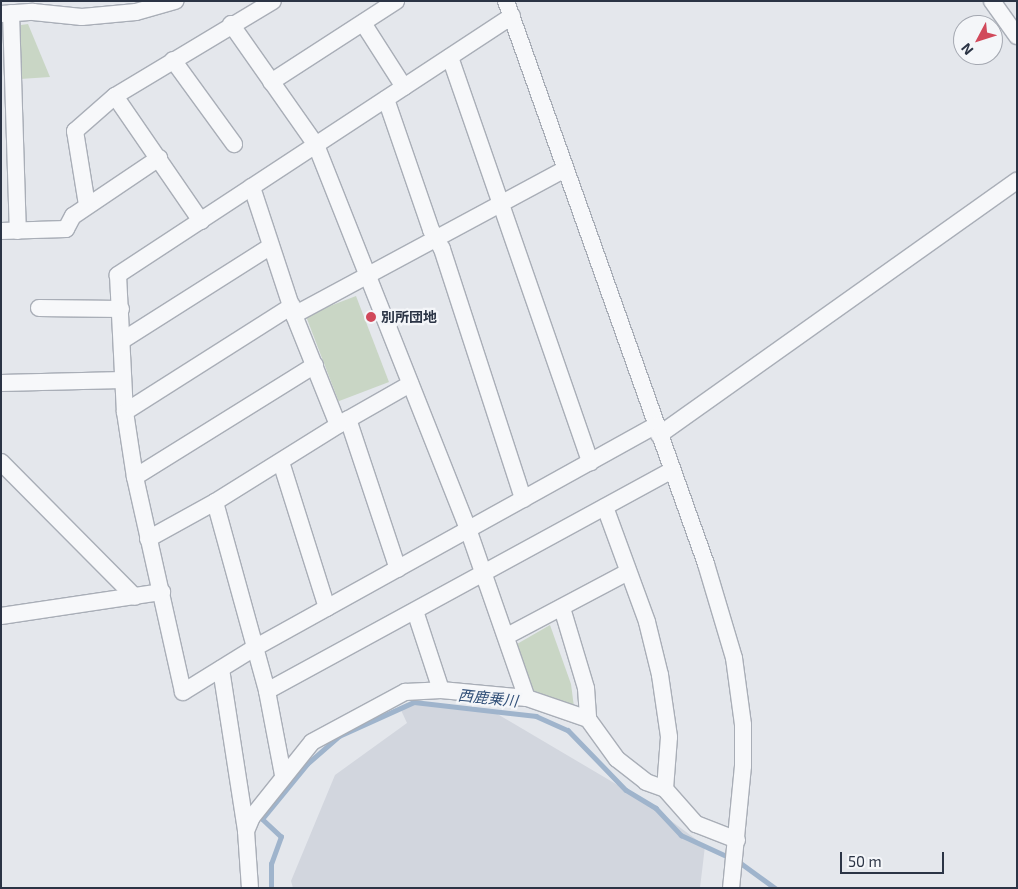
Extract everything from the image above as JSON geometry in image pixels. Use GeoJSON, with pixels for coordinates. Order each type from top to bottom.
{"type":"FeatureCollection","features":[{"type":"Feature","properties":{"kind":"street"},"geometry":{"type":"LineString","coordinates":[[18,231],[6,14],[48,8],[82,17],[118,14],[175,1]]}},
{"type":"Feature","properties":{"kind":"street"},"geometry":{"type":"LineString","coordinates":[[87,205],[75,131],[115,96],[231,24],[273,1]]}},
{"type":"Feature","properties":{"kind":"street"},"geometry":{"type":"LineString","coordinates":[[271,82],[396,1]]}},
{"type":"Feature","properties":{"kind":"street"},"geometry":{"type":"LineString","coordinates":[[992,1],[1017,36]]}},
{"type":"Feature","properties":{"kind":"street"},"geometry":{"type":"LineString","coordinates":[[731,888],[737,840],[743,734],[738,683],[721,610],[670,471],[657,430],[509,9],[450,57],[118,275],[123,340],[122,380],[135,477],[183,692],[256,647],[523,499],[590,462],[657,430],[1017,181]]}},
{"type":"Feature","properties":{"kind":"street"},"geometry":{"type":"LineString","coordinates":[[363,23],[404,87]]}},
{"type":"Feature","properties":{"kind":"street"},"geometry":{"type":"LineString","coordinates":[[231,24],[316,145],[468,530],[507,636],[527,698]]}},
{"type":"Feature","properties":{"kind":"street"},"geometry":{"type":"LineString","coordinates":[[450,57],[590,462]]}},
{"type":"Feature","properties":{"kind":"street"},"geometry":{"type":"LineString","coordinates":[[173,60],[234,144]]}},
{"type":"Feature","properties":{"kind":"street"},"geometry":{"type":"LineString","coordinates":[[115,96],[201,221]]}},
{"type":"Feature","properties":{"kind":"street"},"geometry":{"type":"LineString","coordinates":[[386,99],[436,238],[523,499]]}},
{"type":"Feature","properties":{"kind":"street"},"geometry":{"type":"LineString","coordinates":[[1,231],[66,229],[73,216],[87,205],[159,158]]}},
{"type":"Feature","properties":{"kind":"street"},"geometry":{"type":"LineString","coordinates":[[125,412],[293,311],[367,276],[566,169]]}},
{"type":"Feature","properties":{"kind":"street"},"geometry":{"type":"LineString","coordinates":[[252,187],[293,311],[315,365],[343,422],[398,569]]}},
{"type":"Feature","properties":{"kind":"street"},"geometry":{"type":"LineString","coordinates":[[123,340],[271,246]]}},
{"type":"Feature","properties":{"kind":"street"},"geometry":{"type":"LineString","coordinates":[[39,308],[121,310]]}},
{"type":"Feature","properties":{"kind":"street"},"geometry":{"type":"LineString","coordinates":[[135,477],[315,365]]}},
{"type":"Feature","properties":{"kind":"street"},"geometry":{"type":"LineString","coordinates":[[1,383],[122,380]]}},
{"type":"Feature","properties":{"kind":"street"},"geometry":{"type":"LineString","coordinates":[[148,539],[215,502],[343,422],[410,384]]}},
{"type":"Feature","properties":{"kind":"street"},"geometry":{"type":"LineString","coordinates":[[1,462],[135,597]]}},
{"type":"Feature","properties":{"kind":"street"},"geometry":{"type":"LineString","coordinates":[[281,462],[327,608]]}},
{"type":"Feature","properties":{"kind":"street"},"geometry":{"type":"LineString","coordinates":[[268,691],[415,611],[482,572],[670,471]]}},
{"type":"Feature","properties":{"kind":"street"},"geometry":{"type":"LineString","coordinates":[[215,502],[268,691],[284,775]]}},
{"type":"Feature","properties":{"kind":"street"},"geometry":{"type":"LineString","coordinates":[[605,506],[647,622],[660,675],[669,737],[665,789]]}},
{"type":"Feature","properties":{"kind":"street"},"geometry":{"type":"LineString","coordinates":[[507,636],[628,572]]}},
{"type":"Feature","properties":{"kind":"street"},"geometry":{"type":"LineString","coordinates":[[1,616],[162,592]]}},
{"type":"Feature","properties":{"kind":"street"},"geometry":{"type":"LineString","coordinates":[[562,608],[586,688],[588,719],[617,759],[646,782],[665,789],[696,824],[737,840]]}},
{"type":"Feature","properties":{"kind":"street"},"geometry":{"type":"LineString","coordinates":[[415,611],[441,690]]}},
{"type":"Feature","properties":{"kind":"street"},"geometry":{"type":"LineString","coordinates":[[221,669],[246,831],[250,888]]}},
{"type":"Feature","properties":{"kind":"street"},"geometry":{"type":"LineString","coordinates":[[246,831],[252,817],[312,742],[405,692],[441,690],[527,698],[588,719]]}},
{"type":"Feature","properties":{"kind":"shaded area"},"geometry":{"type":"Polygon","coordinates":[[[414,702],[489,709],[643,800],[705,846],[700,888],[293,888],[291,881],[335,775],[407,723],[400,708],[414,702]]]}},
{"type":"Feature","properties":{"kind":"green space"},"geometry":{"type":"Polygon","coordinates":[[[28,24],[50,77],[20,79],[21,25],[28,24]]]}},
{"type":"Feature","properties":{"kind":"green space"},"geometry":{"type":"Polygon","coordinates":[[[356,296],[389,382],[339,401],[306,315],[356,296]]]}},
{"type":"Feature","properties":{"kind":"green space"},"geometry":{"type":"Polygon","coordinates":[[[550,625],[571,684],[574,707],[532,698],[517,644],[550,625]]]}},
{"type":"Feature","properties":{"kind":"waterway","name":"西鹿乗川"},"geometry":{"type":"LineString","coordinates":[[271,888],[271,864],[281,837],[262,819],[307,764],[339,736],[414,702],[536,716],[568,730],[626,790],[656,808],[681,835],[731,858]]}},
{"type":"Feature","properties":{"kind":"waterway","name":"西鹿乗川"},"geometry":{"type":"LineString","coordinates":[[738,861],[775,888]]}},
{"type":"Feature","properties":{"kind":"place","name":"別所団地"},"geometry":{"type":"Point","coordinates":[371,317]}}]}
